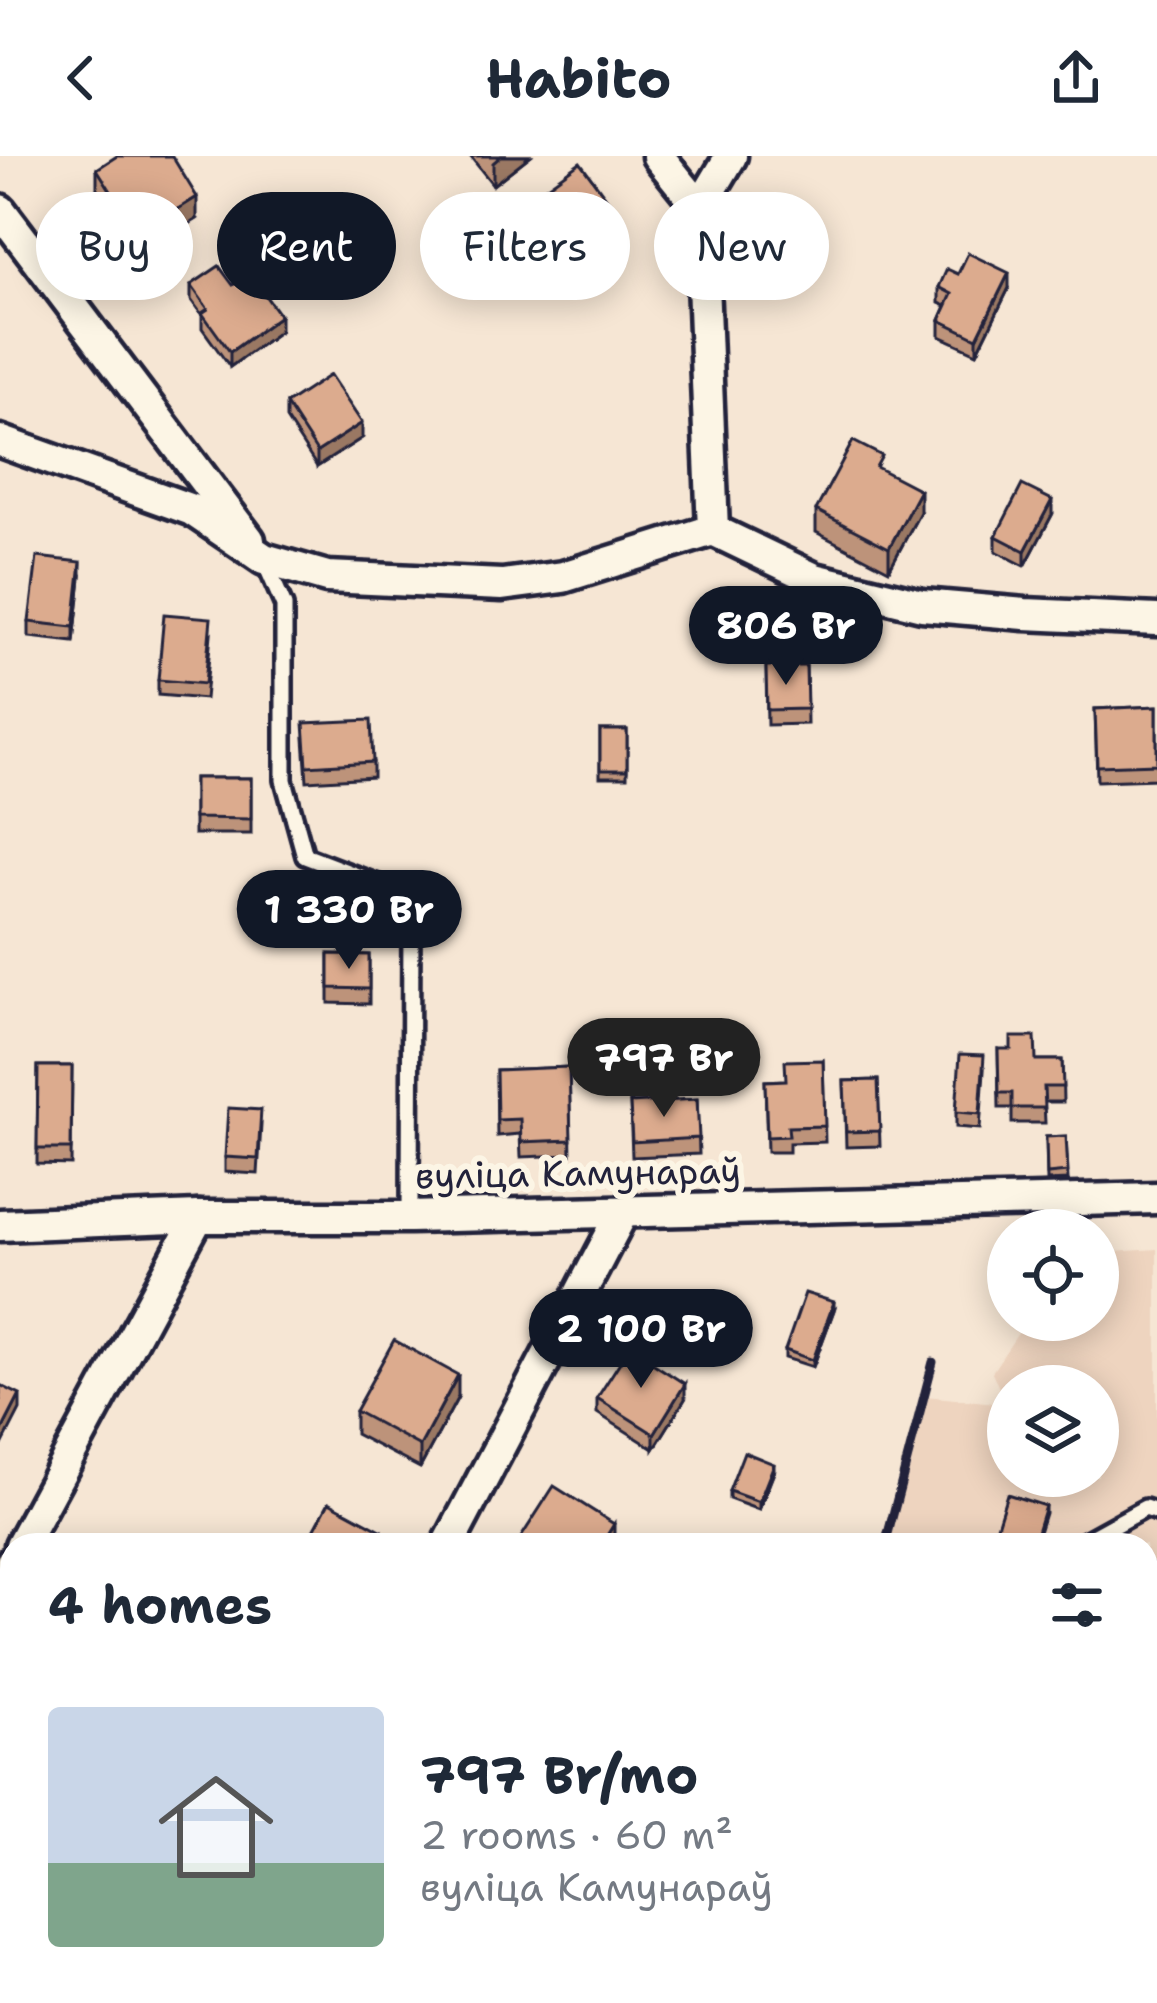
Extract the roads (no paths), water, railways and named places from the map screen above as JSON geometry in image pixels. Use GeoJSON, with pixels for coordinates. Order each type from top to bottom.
{"type":"FeatureCollection","features":[{"type":"Feature","properties":{"kind":"street"},"geometry":{"type":"LineString","coordinates":[[658,156],[687,192]]}},
{"type":"Feature","properties":{"kind":"street"},"geometry":{"type":"LineString","coordinates":[[710,192],[731,156]]}},
{"type":"Feature","properties":{"kind":"street"},"geometry":{"type":"LineString","coordinates":[[0,210],[264,559]]}},
{"type":"Feature","properties":{"kind":"street"},"geometry":{"type":"LineString","coordinates":[[704,300],[713,530]]}},
{"type":"Feature","properties":{"kind":"street"},"geometry":{"type":"LineString","coordinates":[[0,441],[192,510],[264,559],[327,578],[502,585],[563,577],[713,530],[815,579],[922,605],[1157,620]]}},
{"type":"Feature","properties":{"kind":"street","name":"вуліца Камунараў"},"geometry":{"type":"LineString","coordinates":[[0,1225],[1157,1198]]}},
{"type":"Feature","properties":{"kind":"street"},"geometry":{"type":"LineString","coordinates":[[454,1533],[623,1212]]}},
{"type":"Feature","properties":{"kind":"street"},"geometry":{"type":"LineString","coordinates":[[27,1533],[198,1217]]}},
{"type":"Feature","properties":{"kind":"lane"},"geometry":{"type":"LineString","coordinates":[[264,559],[284,606],[284,780],[305,856],[378,884],[411,914],[410,1216]]}},
{"type":"Feature","properties":{"kind":"lane"},"geometry":{"type":"LineString","coordinates":[[1100,1533],[1145,1508],[1157,1512]]}},
{"type":"Feature","properties":{"kind":"railway"},"geometry":{"type":"LineString","coordinates":[[888,1533],[933,1362]]}}]}
